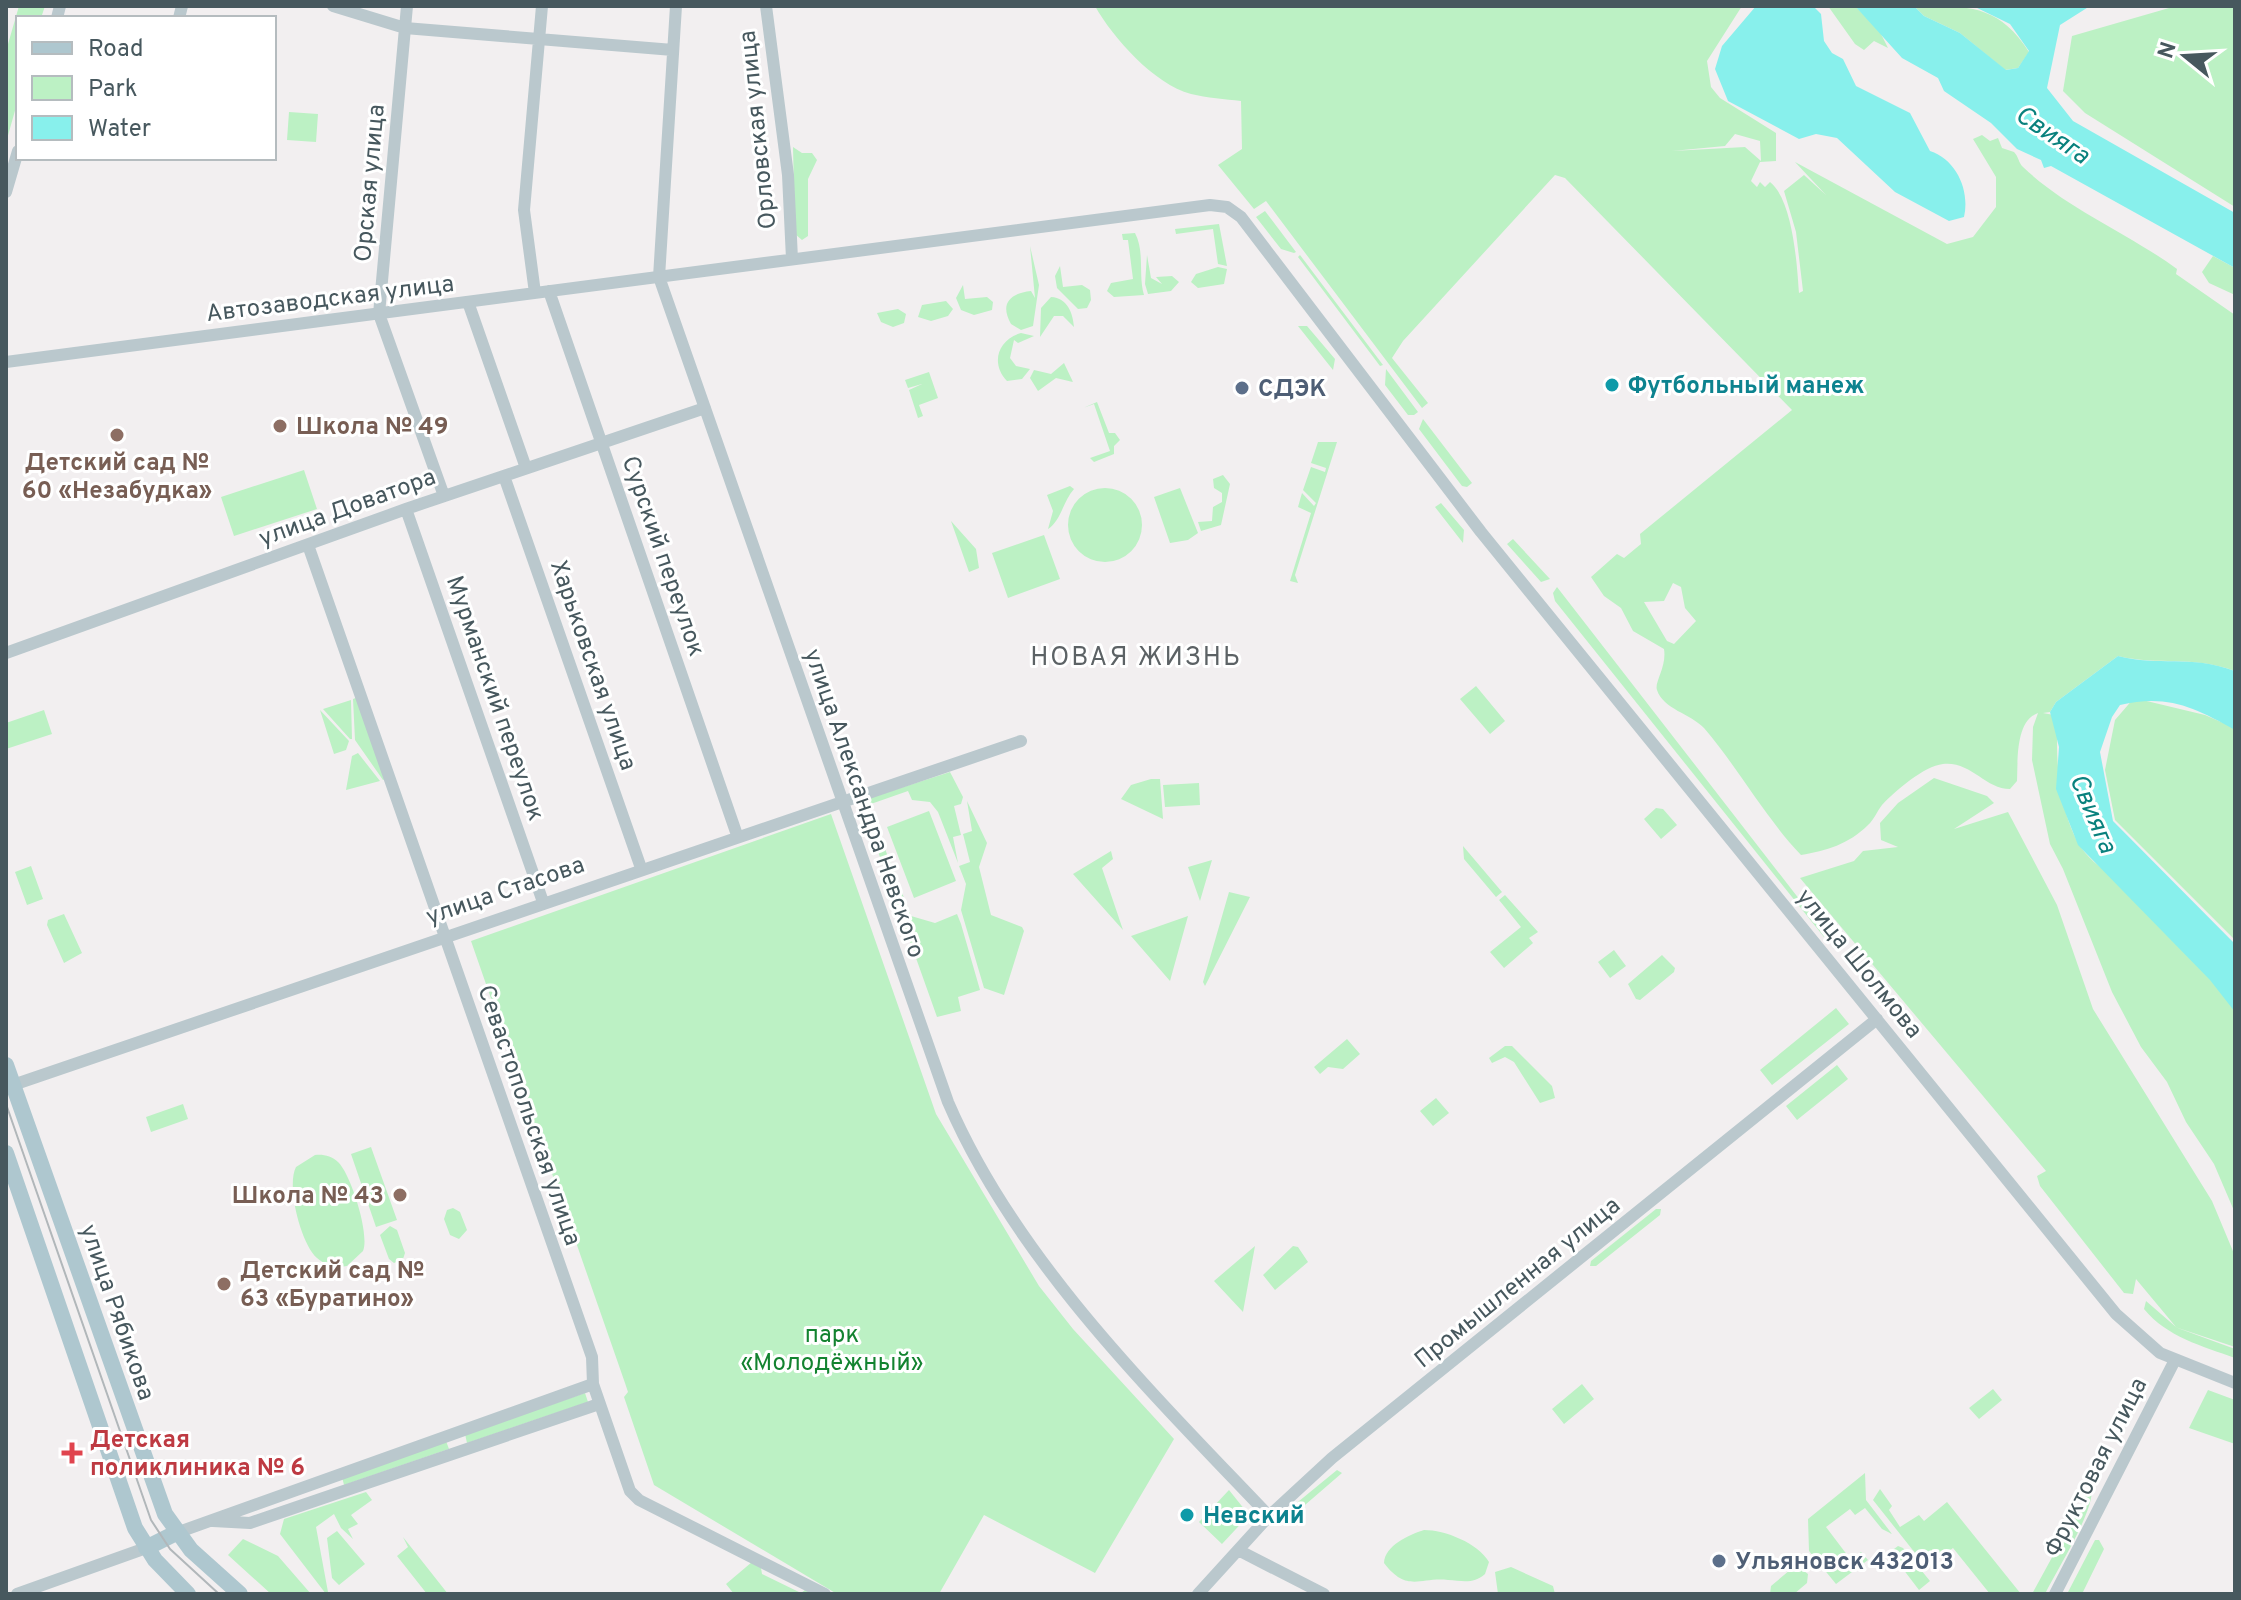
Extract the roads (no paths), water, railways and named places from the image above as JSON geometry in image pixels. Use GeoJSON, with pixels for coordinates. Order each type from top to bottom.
{"type":"FeatureCollection","features":[{"type":"Feature","properties":{"kind":"main road","name":"улица Рябикова"},"geometry":{"type":"LineString","coordinates":[[6,1065],[10,1086],[157,1496],[176,1533],[240,1594]]}},
{"type":"Feature","properties":{"kind":"main road"},"geometry":{"type":"LineString","coordinates":[[6,1153],[125,1501],[146,1548],[188,1594]]}},
{"type":"Feature","properties":{"kind":"main road"},"geometry":{"type":"LineString","coordinates":[[146,1548],[176,1533]]}},
{"type":"Feature","properties":{"kind":"street"},"geometry":{"type":"LineString","coordinates":[[333,6],[405,28],[673,50]]}},
{"type":"Feature","properties":{"kind":"street","name":"Орская улица"},"geometry":{"type":"LineString","coordinates":[[407,6],[379,314],[444,496]]}},
{"type":"Feature","properties":{"kind":"street"},"geometry":{"type":"LineString","coordinates":[[535,293],[524,210],[542,6]]}},
{"type":"Feature","properties":{"kind":"street","name":"улица Александра Невского"},"geometry":{"type":"LineString","coordinates":[[676,6],[659,277],[948,1102],[966,1141],[1062,1290],[1269,1516]]}},
{"type":"Feature","properties":{"kind":"street","name":"Орловская улица"},"geometry":{"type":"LineString","coordinates":[[659,277],[792,259],[788,175],[766,6]]}},
{"type":"Feature","properties":{"kind":"street"},"geometry":{"type":"LineString","coordinates":[[6,192],[16,158]]}},
{"type":"Feature","properties":{"kind":"street","name":"улица Шолмова"},"geometry":{"type":"LineString","coordinates":[[792,259],[1210,205],[1227,207],[1245,221],[1481,532],[2116,1314],[2146,1343],[2175,1360],[2235,1383]]}},
{"type":"Feature","properties":{"kind":"street","name":"Автозаводская улица"},"geometry":{"type":"LineString","coordinates":[[6,362],[659,277]]}},
{"type":"Feature","properties":{"kind":"street","name":"Сурский переулок"},"geometry":{"type":"LineString","coordinates":[[549,291],[737,835]]}},
{"type":"Feature","properties":{"kind":"street"},"geometry":{"type":"LineString","coordinates":[[468,302],[526,468]]}},
{"type":"Feature","properties":{"kind":"street","name":"улица Доватора"},"geometry":{"type":"LineString","coordinates":[[6,653],[406,509],[705,408]]}},
{"type":"Feature","properties":{"kind":"street","name":"Харьковская улица"},"geometry":{"type":"LineString","coordinates":[[504,476],[641,868]]}},
{"type":"Feature","properties":{"kind":"street","name":"Мурманский переулок"},"geometry":{"type":"LineString","coordinates":[[406,509],[543,902]]}},
{"type":"Feature","properties":{"kind":"street","name":"Севастопольская улица"},"geometry":{"type":"LineString","coordinates":[[308,545],[592,1357],[593,1384],[634,1497],[825,1594]]}},
{"type":"Feature","properties":{"kind":"street","name":"улица Стасова"},"geometry":{"type":"LineString","coordinates":[[10,1086],[737,835],[1021,741]]}},
{"type":"Feature","properties":{"kind":"street","name":"Промышленная улица"},"geometry":{"type":"LineString","coordinates":[[1198,1594],[1269,1516],[1375,1423],[1877,1019]]}},
{"type":"Feature","properties":{"kind":"street","name":"Фруктовая улица"},"geometry":{"type":"LineString","coordinates":[[2055,1594],[2175,1360]]}},
{"type":"Feature","properties":{"kind":"street"},"geometry":{"type":"LineString","coordinates":[[176,1533],[593,1384]]}},
{"type":"Feature","properties":{"kind":"street"},"geometry":{"type":"LineString","coordinates":[[206,1521],[250,1523],[599,1404]]}},
{"type":"Feature","properties":{"kind":"street"},"geometry":{"type":"LineString","coordinates":[[17,1594],[146,1548]]}},
{"type":"Feature","properties":{"kind":"street"},"geometry":{"type":"LineString","coordinates":[[1238,1550],[1324,1594]]}},
{"type":"Feature","properties":{"kind":"water"},"geometry":{"type":"Polygon","coordinates":[[[1756,6],[1813,6],[1821,14],[1824,41],[1832,53],[1843,59],[1856,86],[1910,113],[1930,151],[1948,161],[1954,169],[1963,187],[1964,217],[1949,221],[1895,192],[1837,138],[1816,134],[1799,139],[1728,101],[1715,69],[1722,46],[1756,6]]]}},
{"type":"Feature","properties":{"kind":"water","name":"Свияга"},"geometry":{"type":"Polygon","coordinates":[[[1855,6],[1914,6],[1924,16],[1960,33],[2006,70],[2018,68],[2029,51],[2010,24],[1973,6],[2090,6],[2060,25],[2047,88],[2073,121],[2235,213],[2235,268],[2051,166],[2044,168],[2041,160],[2017,149],[1991,123],[1944,91],[1938,78],[1902,58],[1855,6]]]}},
{"type":"Feature","properties":{"kind":"water","name":"Свияга"},"geometry":{"type":"Polygon","coordinates":[[[2118,656],[2147,661],[2203,663],[2235,671],[2235,730],[2180,705],[2137,702],[2120,705],[2112,717],[2100,752],[2113,821],[2235,944],[2235,1012],[2210,980],[2078,845],[2056,789],[2059,747],[2050,712],[2056,702],[2118,656]]]}},
{"type":"Feature","properties":{"kind":"tram line"},"geometry":{"type":"LineString","coordinates":[[6,1104],[151,1520],[170,1549],[219,1594]]}},
{"type":"Feature","properties":{"kind":"place","name":"Футбольный манеж"},"geometry":{"type":"Point","coordinates":[1612,385]}},
{"type":"Feature","properties":{"kind":"place","name":"СДЭК"},"geometry":{"type":"Point","coordinates":[1242,388]}},
{"type":"Feature","properties":{"kind":"place","name":"Школа № 49"},"geometry":{"type":"Point","coordinates":[280,426]}},
{"type":"Feature","properties":{"kind":"place","name":"Детский сад № 60 «Незабудка»"},"geometry":{"type":"Point","coordinates":[117,435]}},
{"type":"Feature","properties":{"kind":"place","name":"Школа № 43"},"geometry":{"type":"Point","coordinates":[400,1195]}},
{"type":"Feature","properties":{"kind":"place","name":"Детский сад № 63 «Буратино»"},"geometry":{"type":"Point","coordinates":[224,1284]}},
{"type":"Feature","properties":{"kind":"place","name":"Детская поликлиника № 6"},"geometry":{"type":"Point","coordinates":[72,1453]}},
{"type":"Feature","properties":{"kind":"place","name":"Невский"},"geometry":{"type":"Point","coordinates":[1187,1515]}},
{"type":"Feature","properties":{"kind":"place","name":"Ульяновск 432013"},"geometry":{"type":"Point","coordinates":[1719,1561]}},
{"type":"Feature","properties":{"kind":"district","name":"НОВАЯ ЖИЗНЬ"},"geometry":{"type":"Point","coordinates":[1136,656]}},
{"type":"Feature","properties":{"kind":"park label","name":"парк «Молодёжный»"},"geometry":{"type":"Point","coordinates":[832,1348]}}]}
